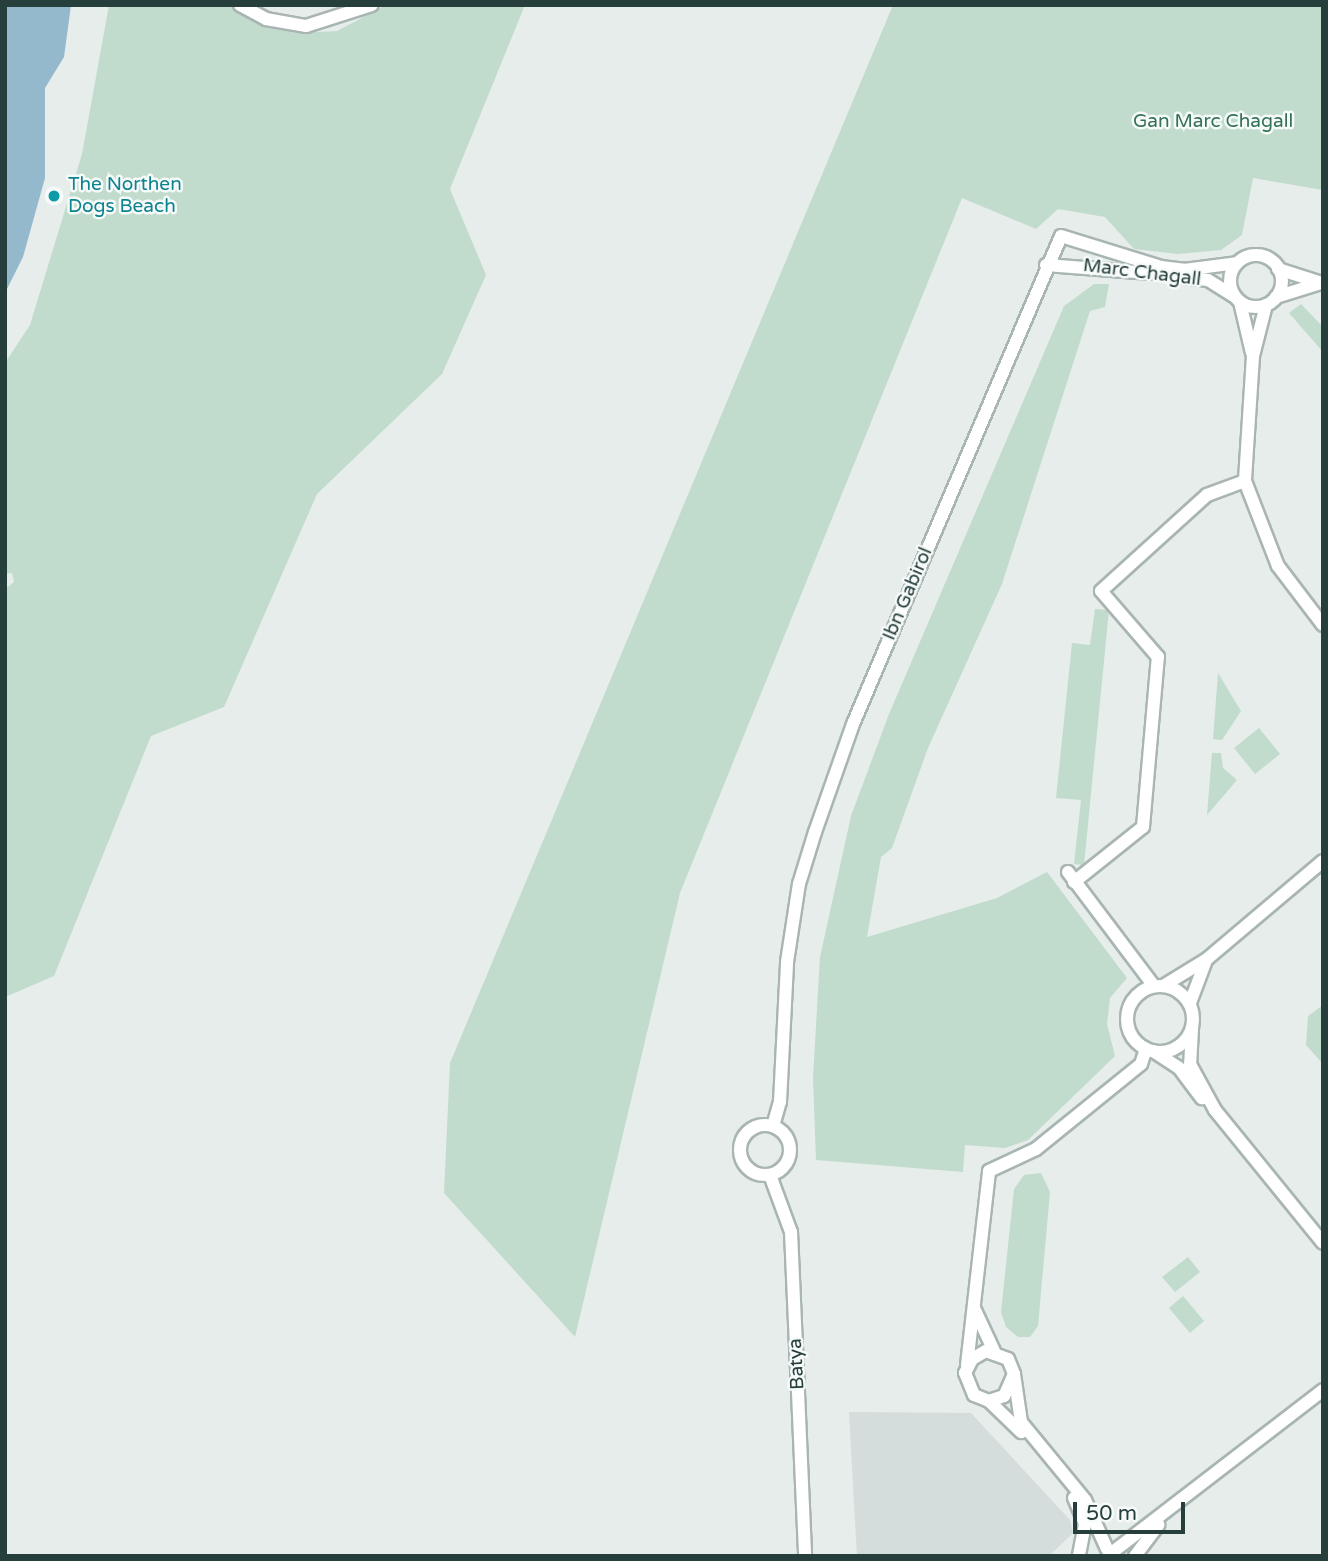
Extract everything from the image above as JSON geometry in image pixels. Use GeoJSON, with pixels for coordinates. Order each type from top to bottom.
{"type":"FeatureCollection","features":[{"type":"Feature","properties":{"kind":"street"},"geometry":{"type":"LineString","coordinates":[[240,5],[266,19],[306,26],[372,5]]}},
{"type":"Feature","properties":{"kind":"street","name":"Marc Chagall"},"geometry":{"type":"LineString","coordinates":[[1061,236],[1160,267],[1184,270],[1237,263]]}},
{"type":"Feature","properties":{"kind":"street","name":"Ibn Gabirol"},"geometry":{"type":"LineString","coordinates":[[773,1126],[787,962],[799,884],[840,756],[1046,265],[1061,236]]}},
{"type":"Feature","properties":{"kind":"street"},"geometry":{"type":"LineString","coordinates":[[1252,356],[1230,279],[1237,263],[1257,256],[1279,269],[1322,283]]}},
{"type":"Feature","properties":{"kind":"street","name":"Marc Chagall"},"geometry":{"type":"LineString","coordinates":[[1046,265],[1208,280],[1237,299]]}},
{"type":"Feature","properties":{"kind":"street"},"geometry":{"type":"LineString","coordinates":[[1279,269],[1281,284],[1271,301],[1252,356],[1245,481],[1278,566],[1323,625]]}},
{"type":"Feature","properties":{"kind":"street"},"geometry":{"type":"LineString","coordinates":[[1237,299],[1271,301],[1322,283]]}},
{"type":"Feature","properties":{"kind":"street"},"geometry":{"type":"LineString","coordinates":[[1190,1003],[1158,986],[1071,877],[1143,827],[1158,656],[1101,590],[1207,495],[1245,481]]}},
{"type":"Feature","properties":{"kind":"street"},"geometry":{"type":"LineString","coordinates":[[1323,861],[1207,960],[1131,1002],[1127,1020],[1132,1037],[1179,1068],[1323,1243]]}},
{"type":"Feature","properties":{"kind":"street"},"geometry":{"type":"LineString","coordinates":[[1207,960],[1190,1003],[1190,1064],[1215,1110]]}},
{"type":"Feature","properties":{"kind":"street"},"geometry":{"type":"LineString","coordinates":[[1149,1050],[1175,1049],[1192,1029]]}},
{"type":"Feature","properties":{"kind":"street"},"geometry":{"type":"LineString","coordinates":[[1149,1050],[1141,1064],[1036,1149],[989,1171],[967,1366],[968,1389],[989,1401],[1081,1508],[1086,1534],[1080,1556],[1114,1552],[1163,1519],[1323,1390]]}},
{"type":"Feature","properties":{"kind":"street"},"geometry":{"type":"LineString","coordinates":[[773,1126],[785,1135],[790,1156],[783,1168],[770,1175],[754,1173],[740,1153],[749,1131],[773,1126]]}},
{"type":"Feature","properties":{"kind":"street","name":"Batya"},"geometry":{"type":"LineString","coordinates":[[770,1175],[791,1232],[805,1556]]}},
{"type":"Feature","properties":{"kind":"street"},"geometry":{"type":"LineString","coordinates":[[973,1304],[994,1351],[1008,1359],[1014,1374],[1021,1422],[1085,1500],[1114,1552]]}},
{"type":"Feature","properties":{"kind":"street"},"geometry":{"type":"LineString","coordinates":[[967,1366],[978,1354],[994,1351]]}},
{"type":"Feature","properties":{"kind":"street"},"geometry":{"type":"LineString","coordinates":[[989,1401],[1004,1396],[1014,1374]]}},
{"type":"Feature","properties":{"kind":"street"},"geometry":{"type":"LineString","coordinates":[[1135,1556],[1163,1519]]}},
{"type":"Feature","properties":{"kind":"shaded area"},"geometry":{"type":"Polygon","coordinates":[[[849,1412],[971,1413],[1070,1520],[1073,1533],[1049,1556],[857,1556],[849,1412]]]}},
{"type":"Feature","properties":{"kind":"green space"},"geometry":{"type":"Polygon","coordinates":[[[109,5],[229,5],[295,33],[337,31],[386,5],[525,5],[450,189],[486,275],[442,374],[317,494],[224,707],[151,736],[54,976],[5,997],[5,589],[14,582],[12,573],[5,574],[5,363],[30,325],[82,154],[109,5]]]}},
{"type":"Feature","properties":{"kind":"green space","name":"Gan Marc Chagall"},"geometry":{"type":"Polygon","coordinates":[[[893,5],[1323,5],[1323,190],[1253,178],[1242,235],[1221,250],[1178,254],[1134,249],[1105,217],[1058,209],[1036,229],[962,198],[680,893],[575,1337],[444,1193],[450,1063],[893,5]]]}},
{"type":"Feature","properties":{"kind":"green space"},"geometry":{"type":"Polygon","coordinates":[[[1094,284],[1109,284],[1105,307],[1090,311],[1002,584],[928,748],[892,848],[881,857],[867,937],[997,898],[1047,872],[1127,978],[1110,998],[1107,1024],[1115,1056],[1028,1140],[1005,1148],[965,1145],[963,1172],[816,1160],[813,1078],[820,957],[851,816],[889,714],[1064,306],[1094,284]]]}},
{"type":"Feature","properties":{"kind":"green space"},"geometry":{"type":"Polygon","coordinates":[[[1301,304],[1323,327],[1323,352],[1289,313],[1301,304]]]}},
{"type":"Feature","properties":{"kind":"green space"},"geometry":{"type":"Polygon","coordinates":[[[1095,609],[1109,610],[1084,865],[1074,864],[1081,800],[1056,798],[1072,643],[1090,645],[1095,609]]]}},
{"type":"Feature","properties":{"kind":"green space"},"geometry":{"type":"Polygon","coordinates":[[[1218,673],[1241,711],[1222,740],[1213,739],[1218,673]]]}},
{"type":"Feature","properties":{"kind":"green space"},"geometry":{"type":"Polygon","coordinates":[[[1259,728],[1280,754],[1255,774],[1234,748],[1259,728]]]}},
{"type":"Feature","properties":{"kind":"green space"},"geometry":{"type":"Polygon","coordinates":[[[1212,753],[1221,753],[1223,768],[1237,780],[1207,815],[1212,753]]]}},
{"type":"Feature","properties":{"kind":"green space"},"geometry":{"type":"Polygon","coordinates":[[[1323,1005],[1323,1064],[1306,1045],[1308,1016],[1323,1005]]]}},
{"type":"Feature","properties":{"kind":"green space"},"geometry":{"type":"Polygon","coordinates":[[[1041,1173],[1050,1192],[1038,1326],[1030,1337],[1018,1337],[1006,1327],[1001,1312],[1014,1189],[1024,1175],[1041,1173]]]}},
{"type":"Feature","properties":{"kind":"green space"},"geometry":{"type":"Polygon","coordinates":[[[1188,1257],[1200,1272],[1175,1292],[1162,1277],[1188,1257]]]}},
{"type":"Feature","properties":{"kind":"green space"},"geometry":{"type":"Polygon","coordinates":[[[1183,1296],[1204,1321],[1190,1333],[1169,1308],[1183,1296]]]}},
{"type":"Feature","properties":{"kind":"water"},"geometry":{"type":"Polygon","coordinates":[[[5,5],[71,5],[64,57],[45,88],[45,178],[23,257],[5,293],[5,5]]]}},
{"type":"Feature","properties":{"kind":"place","name":"The Northen Dogs Beach"},"geometry":{"type":"Point","coordinates":[54,196]}}]}
